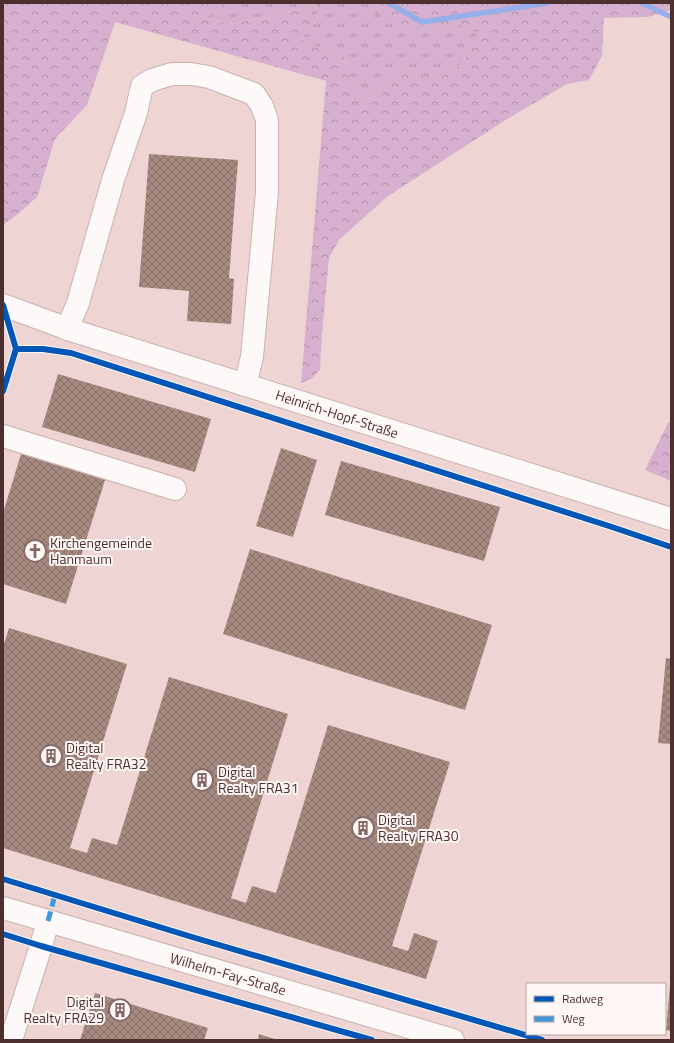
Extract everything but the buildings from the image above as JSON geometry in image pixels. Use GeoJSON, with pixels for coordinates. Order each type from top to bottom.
{"type":"FeatureCollection","features":[{"type":"Feature","properties":{"kind":"street"},"geometry":{"type":"LineString","coordinates":[[67,329],[78,303],[113,180],[136,112],[142,86],[152,80],[172,74],[192,74],[209,77],[254,94],[262,106],[267,120],[267,192],[252,357],[245,384]]}},
{"type":"Feature","properties":{"kind":"street","name":"Heinrich-Hopf-Straße"},"geometry":{"type":"LineString","coordinates":[[3,306],[67,329],[671,519]]}},
{"type":"Feature","properties":{"kind":"street"},"geometry":{"type":"LineString","coordinates":[[3,436],[175,489]]}},
{"type":"Feature","properties":{"kind":"street","name":"Wilhelm-Fay-Straße"},"geometry":{"type":"LineString","coordinates":[[3,908],[444,1039]]}},
{"type":"Feature","properties":{"kind":"street"},"geometry":{"type":"LineString","coordinates":[[11,1040],[48,922]]}},
{"type":"Feature","properties":{"kind":"green space"},"geometry":{"type":"Polygon","coordinates":[[[3,3],[227,3],[205,18],[230,24],[277,15],[316,4],[318,18],[301,39],[323,50],[344,56],[354,93],[365,100],[383,88],[405,67],[419,77],[443,76],[462,64],[479,33],[460,25],[423,30],[404,27],[375,12],[366,3],[671,3],[671,10],[648,17],[604,18],[602,56],[589,80],[567,84],[512,116],[388,196],[339,240],[329,258],[320,370],[311,379],[301,383],[326,81],[115,22],[87,105],[55,139],[37,197],[3,225],[3,3]]]}},
{"type":"Feature","properties":{"kind":"green space"},"geometry":{"type":"Polygon","coordinates":[[[227,3],[366,3],[375,12],[423,30],[460,25],[479,33],[462,64],[443,76],[419,77],[405,67],[383,88],[365,100],[354,93],[344,56],[323,50],[301,39],[318,18],[316,4],[277,15],[230,24],[205,18],[227,3]]]}},
{"type":"Feature","properties":{"kind":"green space"},"geometry":{"type":"Polygon","coordinates":[[[671,421],[671,481],[645,470],[668,423],[671,421]]]}},
{"type":"Feature","properties":{"kind":"waterway"},"geometry":{"type":"LineString","coordinates":[[389,3],[422,22],[548,3]]}},
{"type":"Feature","properties":{"kind":"waterway"},"geometry":{"type":"LineString","coordinates":[[642,3],[671,17]]}},
{"type":"Feature","properties":{"kind":"marked path"},"geometry":{"type":"LineString","coordinates":[[48,921],[55,895]]}},
{"type":"Feature","properties":{"kind":"cycle path"},"geometry":{"type":"LineString","coordinates":[[3,305],[16,349],[3,391]]}},
{"type":"Feature","properties":{"kind":"cycle path"},"geometry":{"type":"LineString","coordinates":[[16,349],[43,349],[71,353],[671,547]]}},
{"type":"Feature","properties":{"kind":"cycle path"},"geometry":{"type":"LineString","coordinates":[[3,879],[192,937],[542,1040]]}},
{"type":"Feature","properties":{"kind":"cycle path"},"geometry":{"type":"LineString","coordinates":[[3,934],[372,1040]]}},
{"type":"Feature","properties":{"kind":"place","name":"Kirchengemeinde Hanmaum"},"geometry":{"type":"Point","coordinates":[35,551]}},
{"type":"Feature","properties":{"kind":"place","name":"Digital Realty FRA32"},"geometry":{"type":"Point","coordinates":[51,756]}},
{"type":"Feature","properties":{"kind":"place","name":"Digital Realty FRA31"},"geometry":{"type":"Point","coordinates":[202,780]}},
{"type":"Feature","properties":{"kind":"place","name":"Digital Realty FRA30"},"geometry":{"type":"Point","coordinates":[363,828]}},
{"type":"Feature","properties":{"kind":"place","name":"Digital Realty FRA29"},"geometry":{"type":"Point","coordinates":[120,1010]}}]}
